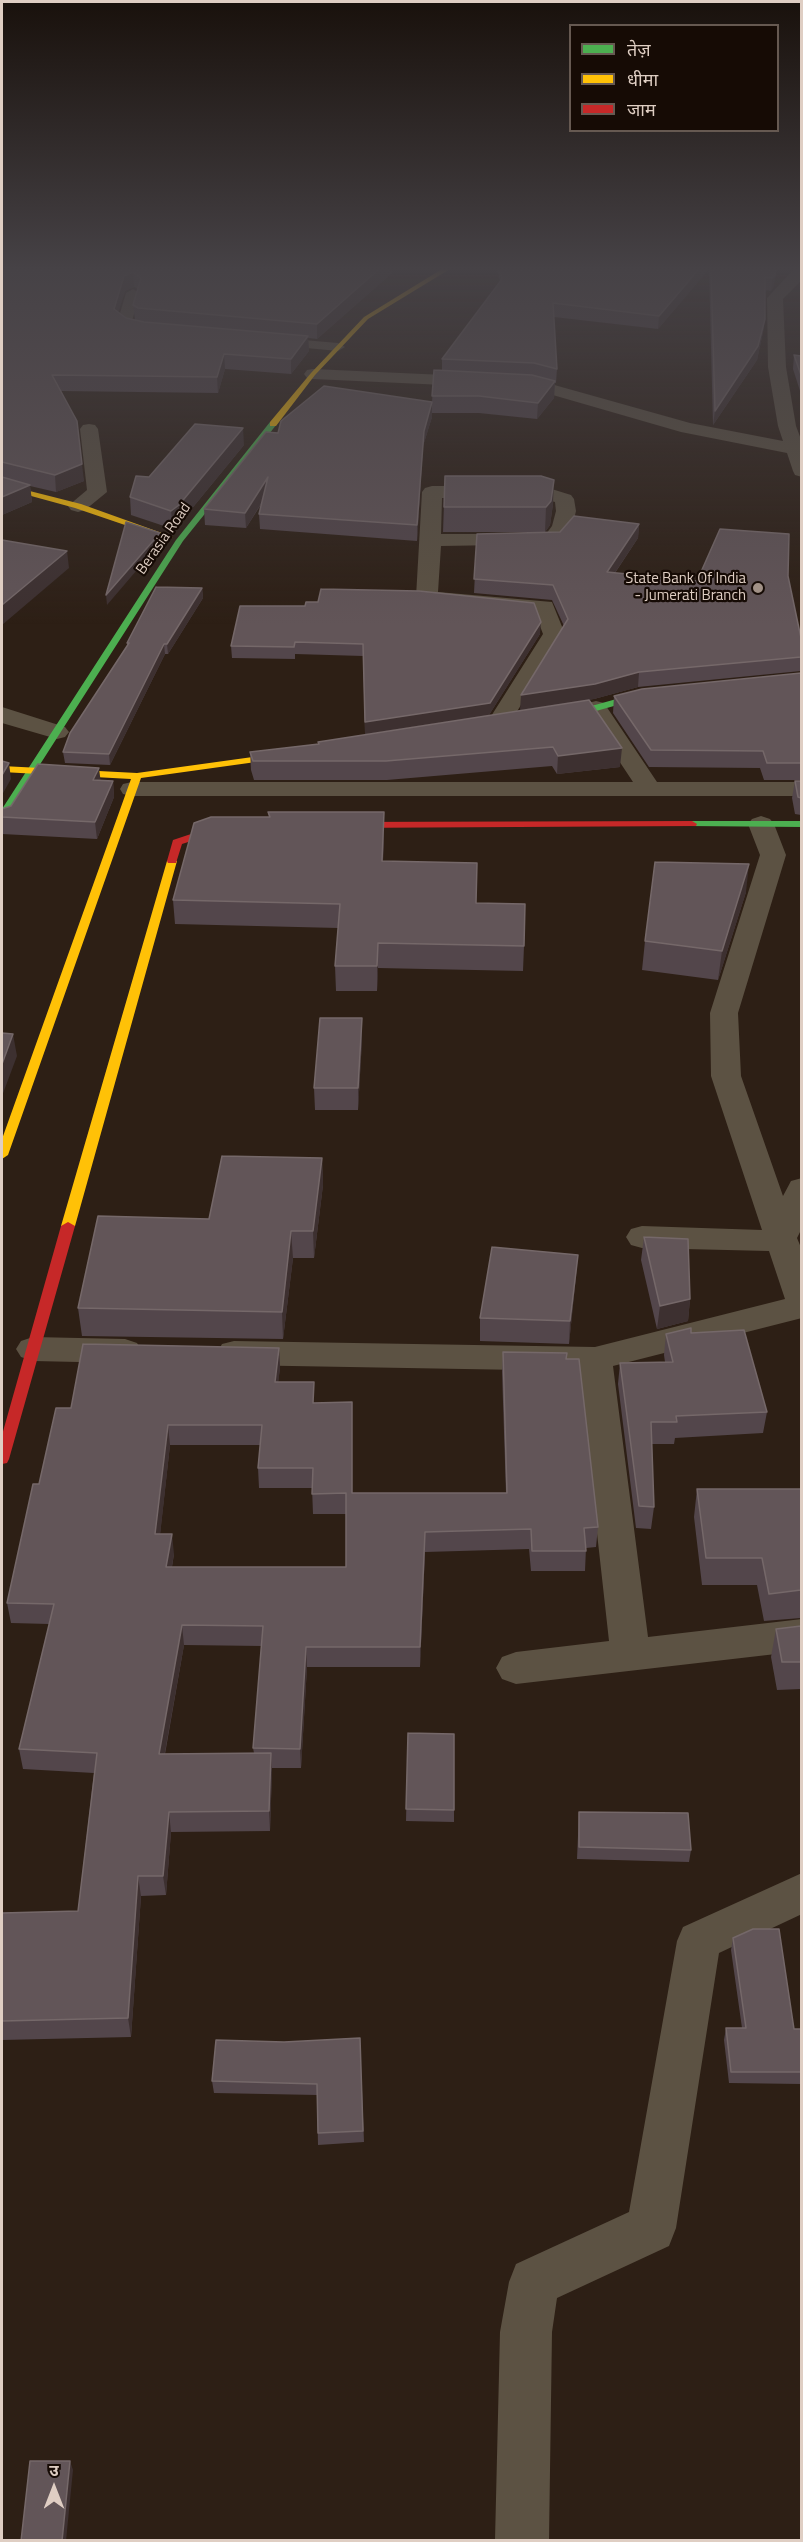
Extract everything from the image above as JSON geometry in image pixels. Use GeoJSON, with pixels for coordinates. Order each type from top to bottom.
{"type":"FeatureCollection","features":[{"type":"Feature","properties":{"kind":"street","name":"Berasia Road"},"geometry":{"type":"LineString","coordinates":[[2,816],[180,540],[302,388]]}},
{"type":"Feature","properties":{"kind":"street"},"geometry":{"type":"LineString","coordinates":[[546,388],[687,428],[793,449]]}},
{"type":"Feature","properties":{"kind":"street"},"geometry":{"type":"LineString","coordinates":[[783,388],[794,426],[793,449],[801,471]]}},
{"type":"Feature","properties":{"kind":"street"},"geometry":{"type":"LineString","coordinates":[[78,506],[97,492],[90,429]]}},
{"type":"Feature","properties":{"kind":"street"},"geometry":{"type":"LineString","coordinates":[[2,486],[78,506],[180,540]]}},
{"type":"Feature","properties":{"kind":"street"},"geometry":{"type":"LineString","coordinates":[[431,540],[552,540],[562,527],[566,511],[564,500],[542,492],[432,492],[427,597],[544,607],[554,634],[494,722]]}},
{"type":"Feature","properties":{"kind":"street"},"geometry":{"type":"LineString","coordinates":[[494,722],[596,708],[638,696],[673,692]]}},
{"type":"Feature","properties":{"kind":"street"},"geometry":{"type":"LineString","coordinates":[[596,708],[649,788]]}},
{"type":"Feature","properties":{"kind":"street"},"geometry":{"type":"LineString","coordinates":[[2,714],[57,732]]}},
{"type":"Feature","properties":{"kind":"street"},"geometry":{"type":"LineString","coordinates":[[134,783],[313,751]]}},
{"type":"Feature","properties":{"kind":"street"},"geometry":{"type":"LineString","coordinates":[[2,769],[32,770],[134,783],[801,789]]}},
{"type":"Feature","properties":{"kind":"street"},"geometry":{"type":"LineString","coordinates":[[2,1155],[134,783]]}},
{"type":"Feature","properties":{"kind":"street"},"geometry":{"type":"LineString","coordinates":[[761,824],[773,855],[724,1013],[726,1076],[801,1300]]}},
{"type":"Feature","properties":{"kind":"street"},"geometry":{"type":"LineString","coordinates":[[320,825],[801,824]]}},
{"type":"Feature","properties":{"kind":"street"},"geometry":{"type":"LineString","coordinates":[[2,1459],[177,842],[224,826],[248,826]]}},
{"type":"Feature","properties":{"kind":"street"},"geometry":{"type":"LineString","coordinates":[[780,1241],[801,1188]]}},
{"type":"Feature","properties":{"kind":"street"},"geometry":{"type":"LineString","coordinates":[[642,1237],[780,1241]]}},
{"type":"Feature","properties":{"kind":"street"},"geometry":{"type":"LineString","coordinates":[[208,1352],[595,1359],[801,1306]]}},
{"type":"Feature","properties":{"kind":"street"},"geometry":{"type":"LineString","coordinates":[[33,1349],[161,1351]]}},
{"type":"Feature","properties":{"kind":"street"},"geometry":{"type":"LineString","coordinates":[[595,1359],[630,1655]]}},
{"type":"Feature","properties":{"kind":"street"},"geometry":{"type":"LineString","coordinates":[[516,1668],[801,1635]]}},
{"type":"Feature","properties":{"kind":"street"},"geometry":{"type":"LineString","coordinates":[[522,2541],[526,2332],[534,2282],[651,2228],[699,1941],[801,1892]]}},
{"type":"Feature","properties":{"kind":"building"},"geometry":{"type":"Polygon","coordinates":[[[2,388],[59,388],[77,421],[82,464],[55,475],[2,462],[2,388]]]}},
{"type":"Feature","properties":{"kind":"building"},"geometry":{"type":"Polygon","coordinates":[[[322,388],[432,402],[424,431],[417,525],[259,514],[268,477],[245,513],[204,509],[266,432],[278,433],[281,421],[322,388]]]}},
{"type":"Feature","properties":{"kind":"building"},"geometry":{"type":"Polygon","coordinates":[[[433,388],[550,388],[538,403],[479,396],[432,396],[433,388]]]}},
{"type":"Feature","properties":{"kind":"building"},"geometry":{"type":"Polygon","coordinates":[[[714,388],[730,388],[715,411],[714,388]]]}},
{"type":"Feature","properties":{"kind":"building"},"geometry":{"type":"Polygon","coordinates":[[[195,424],[243,428],[179,505],[171,511],[130,497],[136,476],[149,477],[195,424]]]}},
{"type":"Feature","properties":{"kind":"building"},"geometry":{"type":"Polygon","coordinates":[[[445,476],[541,476],[554,480],[551,501],[546,507],[444,507],[445,476]]]}},
{"type":"Feature","properties":{"kind":"building"},"geometry":{"type":"Polygon","coordinates":[[[2,477],[30,485],[2,497],[2,477]]]}},
{"type":"Feature","properties":{"kind":"building"},"geometry":{"type":"Polygon","coordinates":[[[574,516],[639,524],[607,572],[697,581],[720,529],[789,534],[788,576],[801,638],[801,657],[639,672],[595,684],[521,695],[568,619],[553,585],[474,579],[477,534],[560,532],[574,516]]]}},
{"type":"Feature","properties":{"kind":"building"},"geometry":{"type":"Polygon","coordinates":[[[126,522],[160,533],[106,595],[126,522]]]}},
{"type":"Feature","properties":{"kind":"building"},"geometry":{"type":"Polygon","coordinates":[[[2,540],[67,551],[2,605],[2,540]]]}},
{"type":"Feature","properties":{"kind":"building"},"geometry":{"type":"Polygon","coordinates":[[[156,587],[202,588],[167,644],[164,644],[109,754],[63,752],[70,733],[129,643],[127,643],[156,587]]]}},
{"type":"Feature","properties":{"kind":"building"},"geometry":{"type":"Polygon","coordinates":[[[321,589],[419,591],[534,603],[541,622],[490,703],[365,722],[363,644],[295,642],[294,647],[231,646],[240,606],[305,606],[306,602],[318,602],[321,589]]]}},
{"type":"Feature","properties":{"kind":"building"},"geometry":{"type":"Polygon","coordinates":[[[801,673],[801,763],[767,763],[763,751],[651,750],[614,696],[642,689],[801,673]]]}},
{"type":"Feature","properties":{"kind":"building"},"geometry":{"type":"Polygon","coordinates":[[[589,700],[622,748],[558,756],[553,747],[386,761],[253,761],[250,752],[319,744],[318,742],[589,700]]]}},
{"type":"Feature","properties":{"kind":"building"},"geometry":{"type":"Polygon","coordinates":[[[2,761],[9,763],[2,775],[2,761]]]}},
{"type":"Feature","properties":{"kind":"building"},"geometry":{"type":"Polygon","coordinates":[[[38,764],[99,768],[93,780],[113,781],[95,822],[2,817],[2,809],[11,806],[38,764]]]}},
{"type":"Feature","properties":{"kind":"building"},"geometry":{"type":"Polygon","coordinates":[[[795,781],[801,781],[801,798],[798,797],[795,781]]]}},
{"type":"Feature","properties":{"kind":"building"},"geometry":{"type":"Polygon","coordinates":[[[268,812],[384,812],[382,861],[477,863],[476,903],[525,904],[524,946],[378,943],[377,966],[335,966],[340,904],[173,900],[194,823],[211,817],[270,817],[268,812]]]}},
{"type":"Feature","properties":{"kind":"building"},"geometry":{"type":"Polygon","coordinates":[[[655,862],[749,864],[722,951],[645,941],[655,862]]]}},
{"type":"Feature","properties":{"kind":"building"},"geometry":{"type":"Polygon","coordinates":[[[320,1018],[362,1018],[358,1088],[314,1088],[320,1018]]]}},
{"type":"Feature","properties":{"kind":"building"},"geometry":{"type":"Polygon","coordinates":[[[2,1033],[13,1034],[2,1064],[2,1033]]]}},
{"type":"Feature","properties":{"kind":"building"},"geometry":{"type":"Polygon","coordinates":[[[222,1156],[322,1158],[313,1231],[291,1231],[282,1312],[78,1308],[98,1216],[209,1219],[222,1156]]]}},
{"type":"Feature","properties":{"kind":"building"},"geometry":{"type":"Polygon","coordinates":[[[644,1237],[688,1239],[690,1299],[660,1306],[644,1237]]]}},
{"type":"Feature","properties":{"kind":"building"},"geometry":{"type":"Polygon","coordinates":[[[492,1247],[578,1255],[570,1321],[480,1318],[492,1247]]]}},
{"type":"Feature","properties":{"kind":"building"},"geometry":{"type":"Polygon","coordinates":[[[691,1328],[691,1333],[744,1330],[767,1412],[676,1416],[677,1422],[651,1422],[654,1507],[639,1506],[620,1363],[673,1362],[666,1334],[691,1328]]]}},
{"type":"Feature","properties":{"kind":"building"},"geometry":{"type":"Polygon","coordinates":[[[83,1344],[279,1348],[275,1382],[314,1382],[313,1403],[352,1402],[352,1493],[507,1493],[503,1352],[567,1353],[566,1359],[579,1359],[598,1527],[584,1528],[586,1551],[532,1551],[531,1529],[425,1532],[420,1647],[306,1647],[300,1749],[253,1748],[263,1626],[182,1625],[159,1754],[271,1753],[269,1811],[169,1812],[163,1876],[138,1876],[128,2018],[2,2021],[2,1913],[78,1911],[97,1753],[19,1749],[54,1604],[7,1603],[33,1484],[39,1484],[56,1408],[71,1408],[83,1344]],[[168,1425],[155,1534],[172,1534],[166,1567],[346,1567],[346,1493],[312,1494],[313,1468],[258,1468],[262,1425],[168,1425]]]}},
{"type":"Feature","properties":{"kind":"building"},"geometry":{"type":"Polygon","coordinates":[[[697,1489],[801,1489],[801,1590],[769,1594],[762,1558],[706,1558],[697,1489]]]}},
{"type":"Feature","properties":{"kind":"building"},"geometry":{"type":"Polygon","coordinates":[[[801,1626],[801,1662],[782,1662],[776,1629],[801,1626]]]}},
{"type":"Feature","properties":{"kind":"building"},"geometry":{"type":"Polygon","coordinates":[[[408,1733],[454,1734],[454,1810],[406,1809],[408,1733]]]}},
{"type":"Feature","properties":{"kind":"building"},"geometry":{"type":"Polygon","coordinates":[[[579,1812],[688,1813],[691,1850],[579,1847],[579,1812]]]}},
{"type":"Feature","properties":{"kind":"building"},"geometry":{"type":"Polygon","coordinates":[[[753,1929],[779,1929],[794,2029],[801,2029],[801,2072],[731,2072],[726,2028],[746,2028],[733,1938],[753,1929]]]}},
{"type":"Feature","properties":{"kind":"building"},"geometry":{"type":"Polygon","coordinates":[[[360,2038],[363,2131],[318,2133],[317,2084],[212,2081],[216,2040],[284,2042],[360,2038]]]}},
{"type":"Feature","properties":{"kind":"building"},"geometry":{"type":"Polygon","coordinates":[[[30,2461],[70,2461],[62,2541],[21,2541],[30,2461]]]}},
{"type":"Feature","properties":{"kind":"traffic: fast"},"geometry":{"type":"LineString","coordinates":[[2,816],[180,540],[273,424]]}},
{"type":"Feature","properties":{"kind":"traffic: fast"},"geometry":{"type":"LineString","coordinates":[[551,714],[596,708],[638,696],[656,694]]}},
{"type":"Feature","properties":{"kind":"traffic: fast"},"geometry":{"type":"LineString","coordinates":[[692,824],[802,824]]}},
{"type":"Feature","properties":{"kind":"traffic: slow"},"geometry":{"type":"LineString","coordinates":[[273,424],[302,388]]}},
{"type":"Feature","properties":{"kind":"traffic: slow"},"geometry":{"type":"LineString","coordinates":[[2,486],[78,506],[169,537]]}},
{"type":"Feature","properties":{"kind":"traffic: slow"},"geometry":{"type":"LineString","coordinates":[[2,769],[137,776],[296,754]]}},
{"type":"Feature","properties":{"kind":"traffic: slow"},"geometry":{"type":"LineString","coordinates":[[2,1155],[137,776]]}},
{"type":"Feature","properties":{"kind":"traffic: slow"},"geometry":{"type":"LineString","coordinates":[[68,1226],[172,861]]}},
{"type":"Feature","properties":{"kind":"traffic: jam"},"geometry":{"type":"LineString","coordinates":[[339,825],[692,824]]}},
{"type":"Feature","properties":{"kind":"traffic: jam"},"geometry":{"type":"LineString","coordinates":[[172,861],[177,842],[224,826],[233,826]]}},
{"type":"Feature","properties":{"kind":"traffic: jam"},"geometry":{"type":"LineString","coordinates":[[2,1459],[68,1226]]}},
{"type":"Feature","properties":{"kind":"place","name":"State Bank Of India - Jumerati Branch"},"geometry":{"type":"Point","coordinates":[758,588]}}]}
